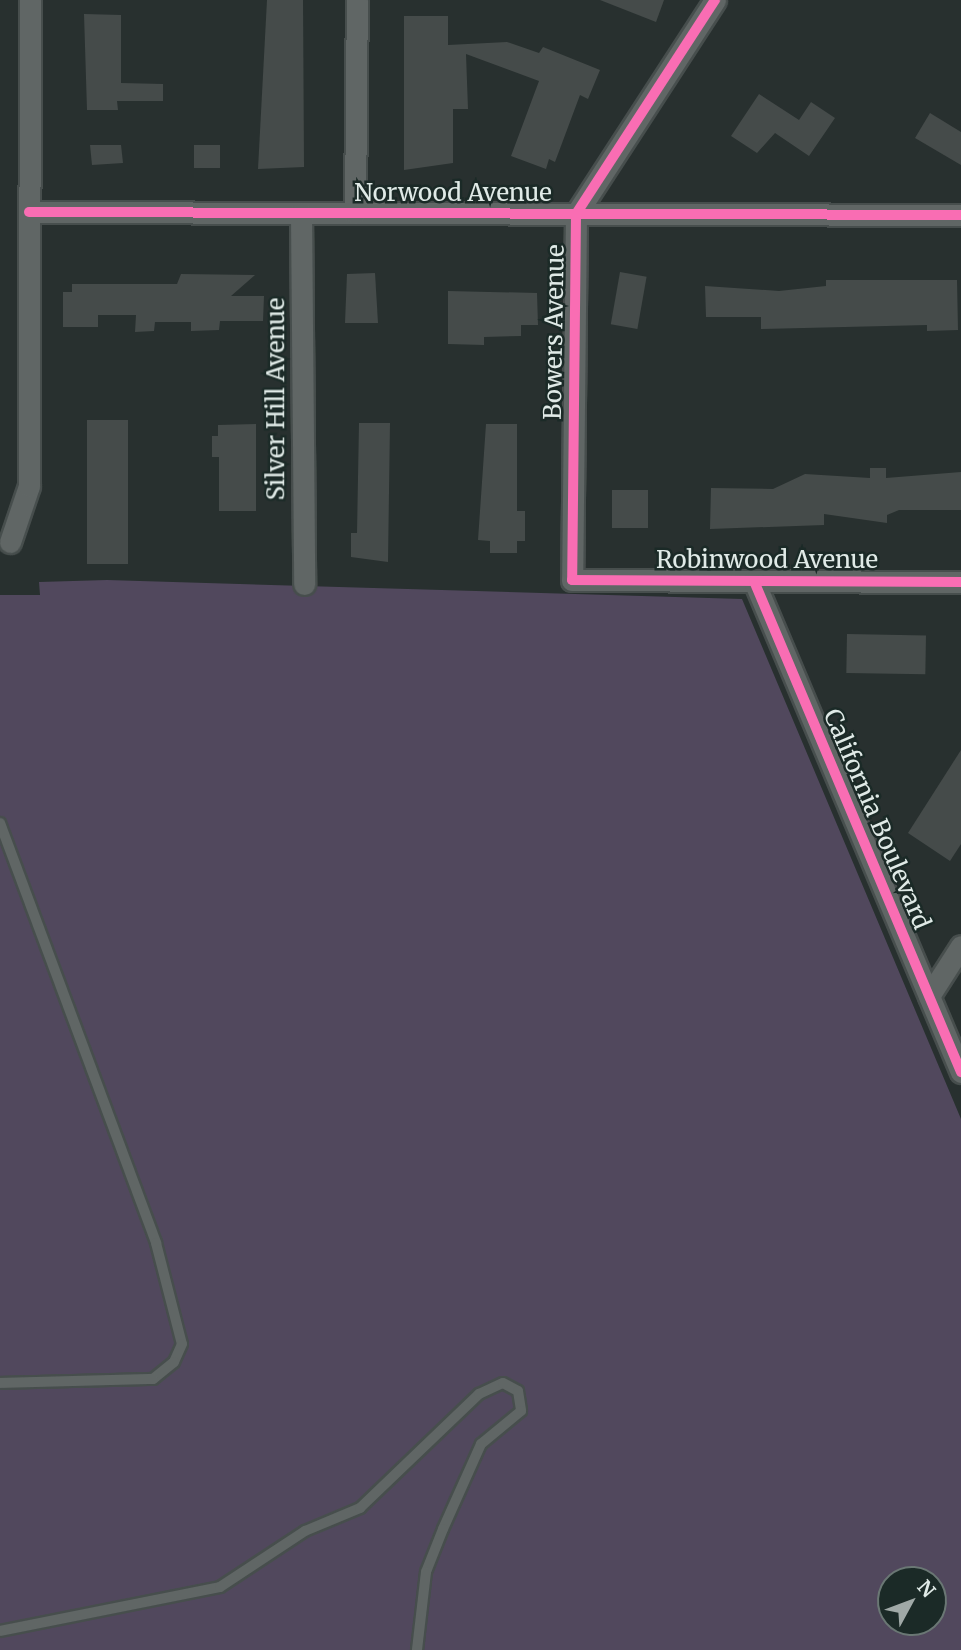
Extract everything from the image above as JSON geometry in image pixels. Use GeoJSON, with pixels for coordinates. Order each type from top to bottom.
{"type":"FeatureCollection","features":[{"type":"Feature","properties":{"kind":"street"},"geometry":{"type":"LineString","coordinates":[[10,542],[29,486],[30,0]]}},
{"type":"Feature","properties":{"kind":"street"},"geometry":{"type":"LineString","coordinates":[[355,213],[357,0]]}},
{"type":"Feature","properties":{"kind":"street","name":"Bowers Avenue"},"geometry":{"type":"LineString","coordinates":[[572,580],[576,214],[715,0]]}},
{"type":"Feature","properties":{"kind":"street","name":"Norwood Avenue"},"geometry":{"type":"LineString","coordinates":[[29,212],[961,215]]}},
{"type":"Feature","properties":{"kind":"street","name":"Silver Hill Avenue"},"geometry":{"type":"LineString","coordinates":[[301,213],[304,584]]}},
{"type":"Feature","properties":{"kind":"street","name":"Robinwood Avenue"},"geometry":{"type":"LineString","coordinates":[[572,580],[961,582]]}},
{"type":"Feature","properties":{"kind":"street","name":"California Boulevard"},"geometry":{"type":"LineString","coordinates":[[754,581],[961,1072]]}},
{"type":"Feature","properties":{"kind":"street"},"geometry":{"type":"LineString","coordinates":[[929,996],[961,946]]}},
{"type":"Feature","properties":{"kind":"lane"},"geometry":{"type":"LineString","coordinates":[[0,823],[156,1242],[182,1344],[174,1363],[153,1380],[0,1383]]}},
{"type":"Feature","properties":{"kind":"lane"},"geometry":{"type":"LineString","coordinates":[[0,1631],[220,1587],[305,1531],[359,1508],[479,1394],[503,1383],[518,1391],[521,1411],[481,1444],[443,1529],[426,1572],[416,1650]]}},
{"type":"Feature","properties":{"kind":"shaded area"},"geometry":{"type":"Polygon","coordinates":[[[107,580],[742,599],[961,1119],[961,1650],[0,1650],[0,595],[40,595],[39,582],[107,580]]]}},
{"type":"Feature","properties":{"kind":"building"},"geometry":{"type":"Polygon","coordinates":[[[267,0],[303,0],[304,167],[258,169],[267,0]]]}},
{"type":"Feature","properties":{"kind":"building"},"geometry":{"type":"Polygon","coordinates":[[[600,0],[664,0],[656,22],[600,0]]]}},
{"type":"Feature","properties":{"kind":"building"},"geometry":{"type":"Polygon","coordinates":[[[84,14],[121,15],[121,83],[163,84],[163,101],[117,101],[118,110],[87,110],[84,14]]]}},
{"type":"Feature","properties":{"kind":"building"},"geometry":{"type":"Polygon","coordinates":[[[404,16],[448,16],[448,45],[507,42],[539,53],[543,47],[600,70],[588,99],[580,95],[555,162],[549,159],[546,169],[511,156],[539,81],[466,54],[468,109],[453,109],[453,163],[404,170],[404,16]]]}},
{"type":"Feature","properties":{"kind":"building"},"geometry":{"type":"Polygon","coordinates":[[[759,94],[799,120],[811,102],[835,118],[809,156],[775,133],[757,153],[731,136],[759,94]]]}},
{"type":"Feature","properties":{"kind":"building"},"geometry":{"type":"Polygon","coordinates":[[[930,113],[961,132],[961,165],[915,138],[930,113]]]}},
{"type":"Feature","properties":{"kind":"building"},"geometry":{"type":"Polygon","coordinates":[[[90,145],[121,145],[123,163],[92,165],[90,145]]]}},
{"type":"Feature","properties":{"kind":"building"},"geometry":{"type":"Polygon","coordinates":[[[194,145],[220,145],[220,168],[194,168],[194,145]]]}},
{"type":"Feature","properties":{"kind":"building"},"geometry":{"type":"Polygon","coordinates":[[[620,272],[647,277],[637,329],[611,324],[620,272]]]}},
{"type":"Feature","properties":{"kind":"building"},"geometry":{"type":"Polygon","coordinates":[[[375,273],[378,323],[345,323],[347,274],[375,273]]]}},
{"type":"Feature","properties":{"kind":"building"},"geometry":{"type":"Polygon","coordinates":[[[181,274],[255,275],[231,296],[264,296],[263,321],[220,321],[219,330],[191,331],[191,322],[155,322],[154,331],[135,332],[136,315],[98,315],[98,327],[63,327],[63,292],[72,292],[72,284],[177,284],[181,274]]]}},
{"type":"Feature","properties":{"kind":"building"},"geometry":{"type":"Polygon","coordinates":[[[826,280],[957,280],[958,330],[927,331],[927,325],[761,329],[761,317],[706,317],[705,286],[779,291],[826,286],[826,280]]]}},
{"type":"Feature","properties":{"kind":"building"},"geometry":{"type":"Polygon","coordinates":[[[448,291],[537,293],[538,325],[521,325],[521,336],[484,337],[484,345],[448,344],[448,291]]]}},
{"type":"Feature","properties":{"kind":"building"},"geometry":{"type":"Polygon","coordinates":[[[87,420],[128,420],[128,564],[87,564],[87,420]]]}},
{"type":"Feature","properties":{"kind":"building"},"geometry":{"type":"Polygon","coordinates":[[[359,423],[390,423],[388,562],[351,557],[351,533],[357,533],[359,423]]]}},
{"type":"Feature","properties":{"kind":"building"},"geometry":{"type":"Polygon","coordinates":[[[256,424],[256,511],[219,511],[219,457],[212,457],[212,436],[218,436],[218,425],[256,424]]]}},
{"type":"Feature","properties":{"kind":"building"},"geometry":{"type":"Polygon","coordinates":[[[486,424],[517,424],[517,511],[525,511],[525,541],[517,541],[517,553],[490,553],[490,541],[478,540],[486,424]]]}},
{"type":"Feature","properties":{"kind":"building"},"geometry":{"type":"Polygon","coordinates":[[[870,468],[886,468],[886,478],[961,472],[961,510],[899,510],[887,515],[887,523],[824,514],[824,525],[710,529],[711,488],[773,489],[805,474],[870,478],[870,468]]]}},
{"type":"Feature","properties":{"kind":"building"},"geometry":{"type":"Polygon","coordinates":[[[612,490],[648,490],[648,528],[612,528],[612,490]]]}},
{"type":"Feature","properties":{"kind":"building"},"geometry":{"type":"Polygon","coordinates":[[[847,634],[926,635],[925,674],[846,673],[847,634]]]}},
{"type":"Feature","properties":{"kind":"building"},"geometry":{"type":"Polygon","coordinates":[[[961,750],[961,844],[950,861],[908,833],[961,750]]]}},
{"type":"Feature","properties":{"kind":"cycle path"},"geometry":{"type":"LineString","coordinates":[[715,0],[576,214],[572,580],[961,582]]}},
{"type":"Feature","properties":{"kind":"cycle path"},"geometry":{"type":"LineString","coordinates":[[29,212],[961,215]]}},
{"type":"Feature","properties":{"kind":"cycle path"},"geometry":{"type":"LineString","coordinates":[[754,581],[961,1072]]}}]}
